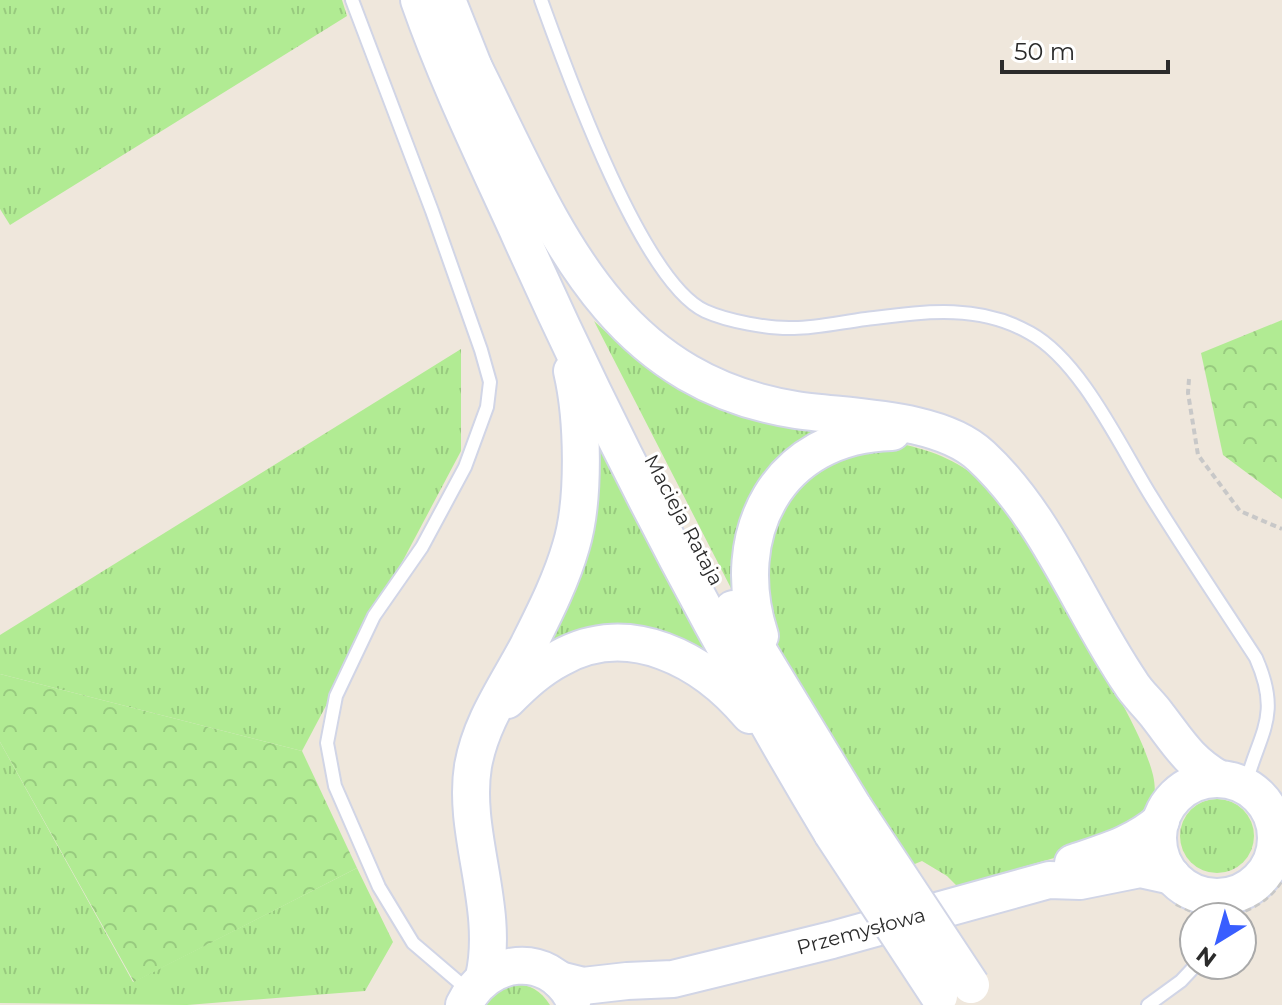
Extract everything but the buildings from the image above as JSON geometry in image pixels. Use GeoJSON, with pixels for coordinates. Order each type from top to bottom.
{"type":"FeatureCollection","features":[{"type":"Feature","properties":{"kind":"main road","name":"Macieja Rataja"},"geometry":{"type":"LineString","coordinates":[[419,0],[437,52],[561,327],[659,522],[790,763],[843,820]]}},
{"type":"Feature","properties":{"kind":"main road","name":"Macieja Rataja"},"geometry":{"type":"LineString","coordinates":[[447,0],[549,249],[626,412],[712,574],[791,707],[843,820],[960,998]]}},
{"type":"Feature","properties":{"kind":"main road"},"geometry":{"type":"LineString","coordinates":[[473,66],[559,235],[582,273],[630,331],[655,351],[687,373],[720,389],[764,403],[796,410],[864,417],[957,439],[1003,478],[1028,510],[1131,685],[1157,715],[1183,753],[1200,768],[1252,791],[1273,820],[1279,843],[1265,874],[1254,885],[1222,901]]}},
{"type":"Feature","properties":{"kind":"main road"},"geometry":{"type":"LineString","coordinates":[[473,991],[489,956],[474,813],[472,771],[478,741],[528,646],[561,576],[572,543],[580,479],[578,407],[561,327]]}},
{"type":"Feature","properties":{"kind":"main road"},"geometry":{"type":"LineString","coordinates":[[791,707],[760,635],[751,605],[751,546],[764,507],[785,477],[809,456],[828,446],[879,432],[933,431]]}},
{"type":"Feature","properties":{"kind":"main road"},"geometry":{"type":"LineString","coordinates":[[486,721],[533,675],[561,657],[592,645],[629,643],[662,650],[696,665],[730,692],[790,763]]}},
{"type":"Feature","properties":{"kind":"main road"},"geometry":{"type":"LineString","coordinates":[[1131,685],[1170,784],[1158,840],[1162,859],[1172,876],[1201,901]]}},
{"type":"Feature","properties":{"kind":"main road"},"geometry":{"type":"LineString","coordinates":[[1165,812],[1191,785],[1252,791]]}},
{"type":"Feature","properties":{"kind":"main road","name":"Przemysłowa"},"geometry":{"type":"LineString","coordinates":[[1049,880],[1069,864],[1143,836],[1165,812]]}},
{"type":"Feature","properties":{"kind":"main road"},"geometry":{"type":"LineString","coordinates":[[481,865],[510,940],[558,985]]}},
{"type":"Feature","properties":{"kind":"main road","name":"Przemysłowa"},"geometry":{"type":"LineString","coordinates":[[473,991],[502,968],[522,965],[558,985],[673,979],[832,940],[1049,880],[1080,881],[1140,869],[1172,876]]}},
{"type":"Feature","properties":{"kind":"main road","name":"Przemysłowa"},"geometry":{"type":"LineString","coordinates":[[622,1005],[673,979]]}},
{"type":"Feature","properties":{"kind":"lane"},"geometry":{"type":"LineString","coordinates":[[352,0],[432,211],[490,382],[487,407],[465,467],[422,547],[374,616],[336,696],[327,743],[335,786],[379,887],[413,943],[473,991]]}},
{"type":"Feature","properties":{"kind":"lane"},"geometry":{"type":"LineString","coordinates":[[541,0],[562,59],[630,215],[676,288],[704,311],[747,322],[794,328],[911,313],[976,312],[1002,320],[1051,346],[1098,409],[1265,676],[1270,694],[1270,716],[1250,765],[1252,791]]}},
{"type":"Feature","properties":{"kind":"lane"},"geometry":{"type":"LineString","coordinates":[[1148,1005],[1181,981]]}},
{"type":"Feature","properties":{"kind":"path"},"geometry":{"type":"LineString","coordinates":[[1189,379],[1188,393],[1198,455],[1240,511],[1282,529]]}},
{"type":"Feature","properties":{"kind":"green space"},"geometry":{"type":"Polygon","coordinates":[[[0,0],[342,0],[347,16],[10,225],[0,209],[0,0]]]}},
{"type":"Feature","properties":{"kind":"green space"},"geometry":{"type":"Polygon","coordinates":[[[1282,320],[1282,499],[1223,455],[1201,353],[1282,320]]]}},
{"type":"Feature","properties":{"kind":"green space"},"geometry":{"type":"Polygon","coordinates":[[[594,321],[625,349],[660,373],[837,426],[807,440],[735,596],[594,321]]]}},
{"type":"Feature","properties":{"kind":"green space"},"geometry":{"type":"Polygon","coordinates":[[[461,349],[461,451],[302,751],[0,674],[0,635],[461,349]]]}},
{"type":"Feature","properties":{"kind":"green space"},"geometry":{"type":"Polygon","coordinates":[[[586,400],[728,672],[699,650],[529,662],[586,400]]]}},
{"type":"Feature","properties":{"kind":"green space"},"geometry":{"type":"Polygon","coordinates":[[[901,444],[925,450],[957,464],[1001,500],[1036,551],[1130,718],[1153,775],[1153,807],[1152,811],[1106,843],[957,886],[922,861],[910,866],[787,671],[767,613],[761,577],[774,514],[792,488],[843,453],[901,444]]]}},
{"type":"Feature","properties":{"kind":"green space"},"geometry":{"type":"Polygon","coordinates":[[[0,674],[302,751],[357,868],[134,982],[0,742],[0,674]]]}},
{"type":"Feature","properties":{"kind":"green space"},"geometry":{"type":"Polygon","coordinates":[[[0,742],[133,982],[357,868],[393,942],[365,991],[187,1005],[0,1003],[0,742]]]}},
{"type":"Feature","properties":{"kind":"green space"},"geometry":{"type":"Polygon","coordinates":[[[1217,799],[1238,805],[1248,815],[1254,836],[1248,857],[1238,867],[1217,873],[1196,867],[1186,857],[1180,836],[1186,815],[1196,805],[1217,799]]]}},
{"type":"Feature","properties":{"kind":"green space"},"geometry":{"type":"Polygon","coordinates":[[[509,984],[533,988],[550,1005],[482,1005],[487,996],[509,984]]]}}]}
